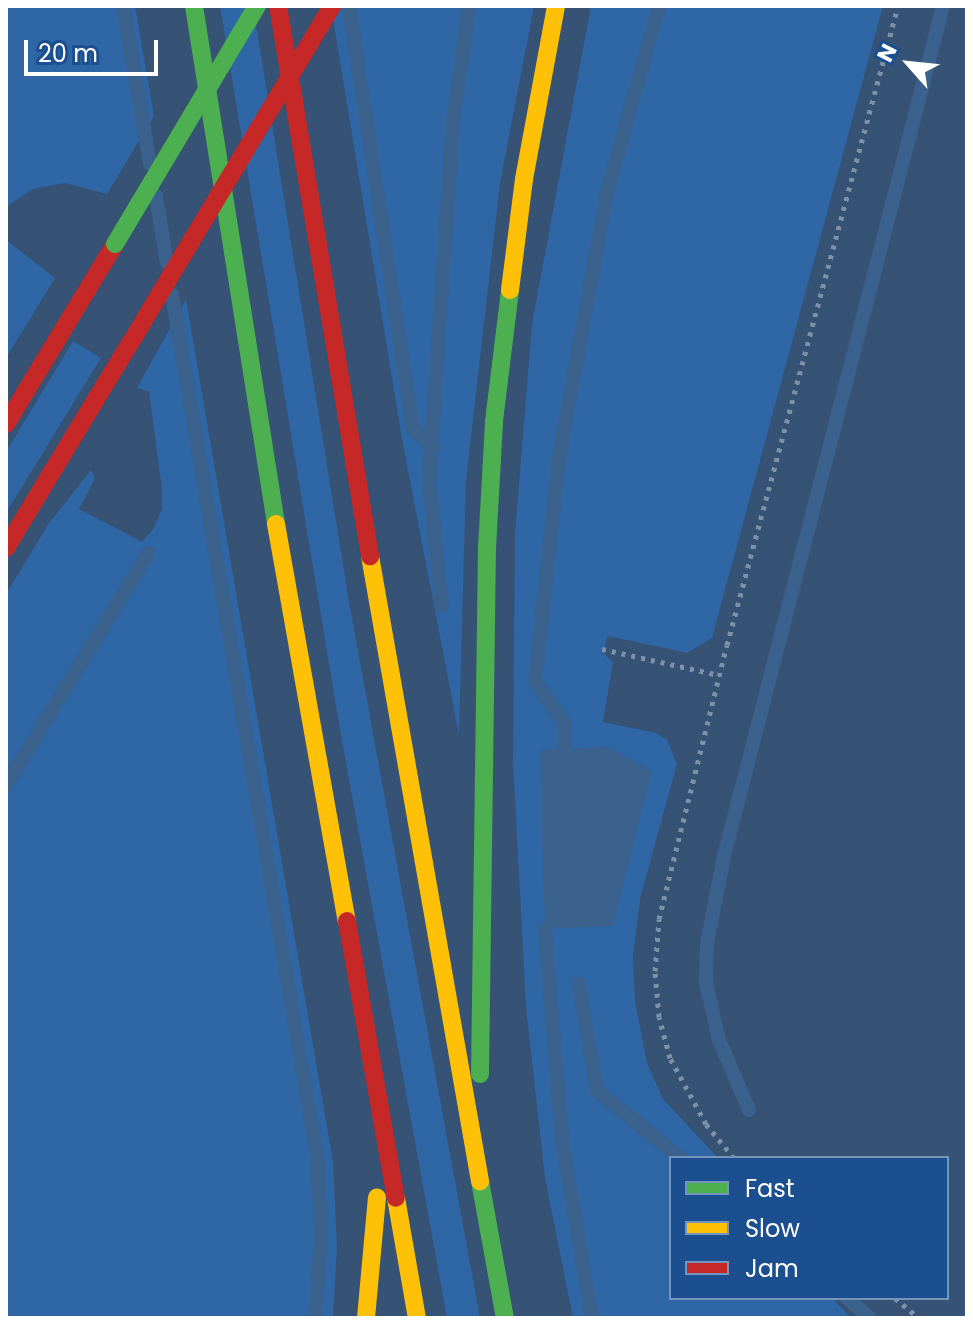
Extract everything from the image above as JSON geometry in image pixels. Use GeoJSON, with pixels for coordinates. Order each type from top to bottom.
{"type":"FeatureCollection","features":[{"type":"Feature","properties":{"kind":"highway"},"geometry":{"type":"LineString","coordinates":[[194,6],[267,472],[382,1136],[417,1318]]}},
{"type":"Feature","properties":{"kind":"highway"},"geometry":{"type":"LineString","coordinates":[[6,424],[257,6]]}},
{"type":"Feature","properties":{"kind":"highway"},"geometry":{"type":"LineString","coordinates":[[278,6],[505,1318]]}},
{"type":"Feature","properties":{"kind":"highway"},"geometry":{"type":"LineString","coordinates":[[6,548],[332,6]]}},
{"type":"Feature","properties":{"kind":"highway"},"geometry":{"type":"LineString","coordinates":[[478,1176],[487,548],[494,421],[520,209],[556,6]]}},
{"type":"Feature","properties":{"kind":"highway"},"geometry":{"type":"LineString","coordinates":[[366,1318],[382,1136]]}},
{"type":"Feature","properties":{"kind":"path"},"geometry":{"type":"LineString","coordinates":[[732,1156],[706,1124],[670,1058],[659,1017],[655,971],[659,919],[719,675],[898,6]]}},
{"type":"Feature","properties":{"kind":"path"},"geometry":{"type":"LineString","coordinates":[[602,649],[719,675]]}},
{"type":"Feature","properties":{"kind":"path"},"geometry":{"type":"LineString","coordinates":[[897,1300],[919,1318]]}},
{"type":"Feature","properties":{"kind":"shaded area"},"geometry":{"type":"Polygon","coordinates":[[[6,6],[135,6],[154,116],[107,194],[65,183],[33,189],[6,207],[6,6]]]}},
{"type":"Feature","properties":{"kind":"shaded area"},"geometry":{"type":"Polygon","coordinates":[[[220,6],[253,6],[349,602],[480,1318],[447,1318],[340,730],[220,6]]]}},
{"type":"Feature","properties":{"kind":"shaded area"},"geometry":{"type":"Polygon","coordinates":[[[331,6],[534,6],[500,183],[466,481],[459,735],[402,439],[331,6]]]}},
{"type":"Feature","properties":{"kind":"shaded area"},"geometry":{"type":"Polygon","coordinates":[[[591,6],[883,6],[712,638],[687,653],[608,636],[603,653],[613,662],[603,722],[656,733],[667,740],[677,764],[640,899],[633,957],[635,1001],[647,1063],[663,1099],[716,1156],[669,1156],[669,1300],[834,1300],[851,1318],[573,1318],[545,1178],[526,1007],[513,762],[515,533],[532,324],[591,6]]]}},
{"type":"Feature","properties":{"kind":"shaded area"},"geometry":{"type":"Polygon","coordinates":[[[6,240],[55,278],[6,358],[6,240]]]}},
{"type":"Feature","properties":{"kind":"shaded area"},"geometry":{"type":"Polygon","coordinates":[[[186,299],[333,1162],[337,1247],[333,1318],[6,1318],[6,594],[49,523],[91,470],[95,478],[79,509],[142,542],[153,529],[162,509],[162,489],[149,392],[137,388],[186,299]]]}},
{"type":"Feature","properties":{"kind":"shaded area"},"geometry":{"type":"Polygon","coordinates":[[[73,341],[101,358],[6,513],[6,452],[73,341]]]}},
{"type":"Feature","properties":{"kind":"shaded area"},"geometry":{"type":"Polygon","coordinates":[[[607,747],[652,771],[613,926],[545,929],[540,750],[607,747]]]}},
{"type":"Feature","properties":{"kind":"waterway"},"geometry":{"type":"LineString","coordinates":[[123,6],[150,164]]}},
{"type":"Feature","properties":{"kind":"waterway"},"geometry":{"type":"LineString","coordinates":[[349,6],[413,429],[434,448]]}},
{"type":"Feature","properties":{"kind":"waterway"},"geometry":{"type":"LineString","coordinates":[[442,606],[429,482],[453,122],[469,6]]}},
{"type":"Feature","properties":{"kind":"waterway"},"geometry":{"type":"LineString","coordinates":[[565,749],[565,724],[535,682],[559,457],[607,192],[659,6]]}},
{"type":"Feature","properties":{"kind":"waterway"},"geometry":{"type":"LineString","coordinates":[[749,1110],[719,1040],[706,983],[707,943],[724,856],[943,6]]}},
{"type":"Feature","properties":{"kind":"waterway"},"geometry":{"type":"LineString","coordinates":[[156,196],[167,263]]}},
{"type":"Feature","properties":{"kind":"waterway"},"geometry":{"type":"LineString","coordinates":[[172,295],[318,1162],[321,1237],[315,1318]]}},
{"type":"Feature","properties":{"kind":"waterway"},"geometry":{"type":"LineString","coordinates":[[6,785],[148,553]]}},
{"type":"Feature","properties":{"kind":"waterway"},"geometry":{"type":"LineString","coordinates":[[545,929],[562,1139],[592,1318]]}},
{"type":"Feature","properties":{"kind":"waterway"},"geometry":{"type":"LineString","coordinates":[[579,984],[597,1091],[678,1156]]}},
{"type":"Feature","properties":{"kind":"waterway"},"geometry":{"type":"LineString","coordinates":[[849,1300],[870,1318]]}},
{"type":"Feature","properties":{"kind":"traffic: fast"},"geometry":{"type":"LineString","coordinates":[[194,6],[276,524]]}},
{"type":"Feature","properties":{"kind":"traffic: fast"},"geometry":{"type":"LineString","coordinates":[[115,244],[257,6]]}},
{"type":"Feature","properties":{"kind":"traffic: fast"},"geometry":{"type":"LineString","coordinates":[[480,1074],[487,548],[494,421],[510,290]]}},
{"type":"Feature","properties":{"kind":"traffic: fast"},"geometry":{"type":"LineString","coordinates":[[480,1181],[505,1318]]}},
{"type":"Feature","properties":{"kind":"traffic: slow"},"geometry":{"type":"LineString","coordinates":[[510,290],[524,179],[556,6]]}},
{"type":"Feature","properties":{"kind":"traffic: slow"},"geometry":{"type":"LineString","coordinates":[[276,524],[347,921]]}},
{"type":"Feature","properties":{"kind":"traffic: slow"},"geometry":{"type":"LineString","coordinates":[[370,556],[480,1181]]}},
{"type":"Feature","properties":{"kind":"traffic: slow"},"geometry":{"type":"LineString","coordinates":[[366,1318],[377,1198]]}},
{"type":"Feature","properties":{"kind":"traffic: slow"},"geometry":{"type":"LineString","coordinates":[[396,1198],[417,1318]]}},
{"type":"Feature","properties":{"kind":"traffic: jam"},"geometry":{"type":"LineString","coordinates":[[278,6],[370,556]]}},
{"type":"Feature","properties":{"kind":"traffic: jam"},"geometry":{"type":"LineString","coordinates":[[131,342],[332,6]]}},
{"type":"Feature","properties":{"kind":"traffic: jam"},"geometry":{"type":"LineString","coordinates":[[6,424],[115,244]]}},
{"type":"Feature","properties":{"kind":"traffic: jam"},"geometry":{"type":"LineString","coordinates":[[6,548],[131,342]]}},
{"type":"Feature","properties":{"kind":"traffic: jam"},"geometry":{"type":"LineString","coordinates":[[347,921],[396,1198]]}}]}
